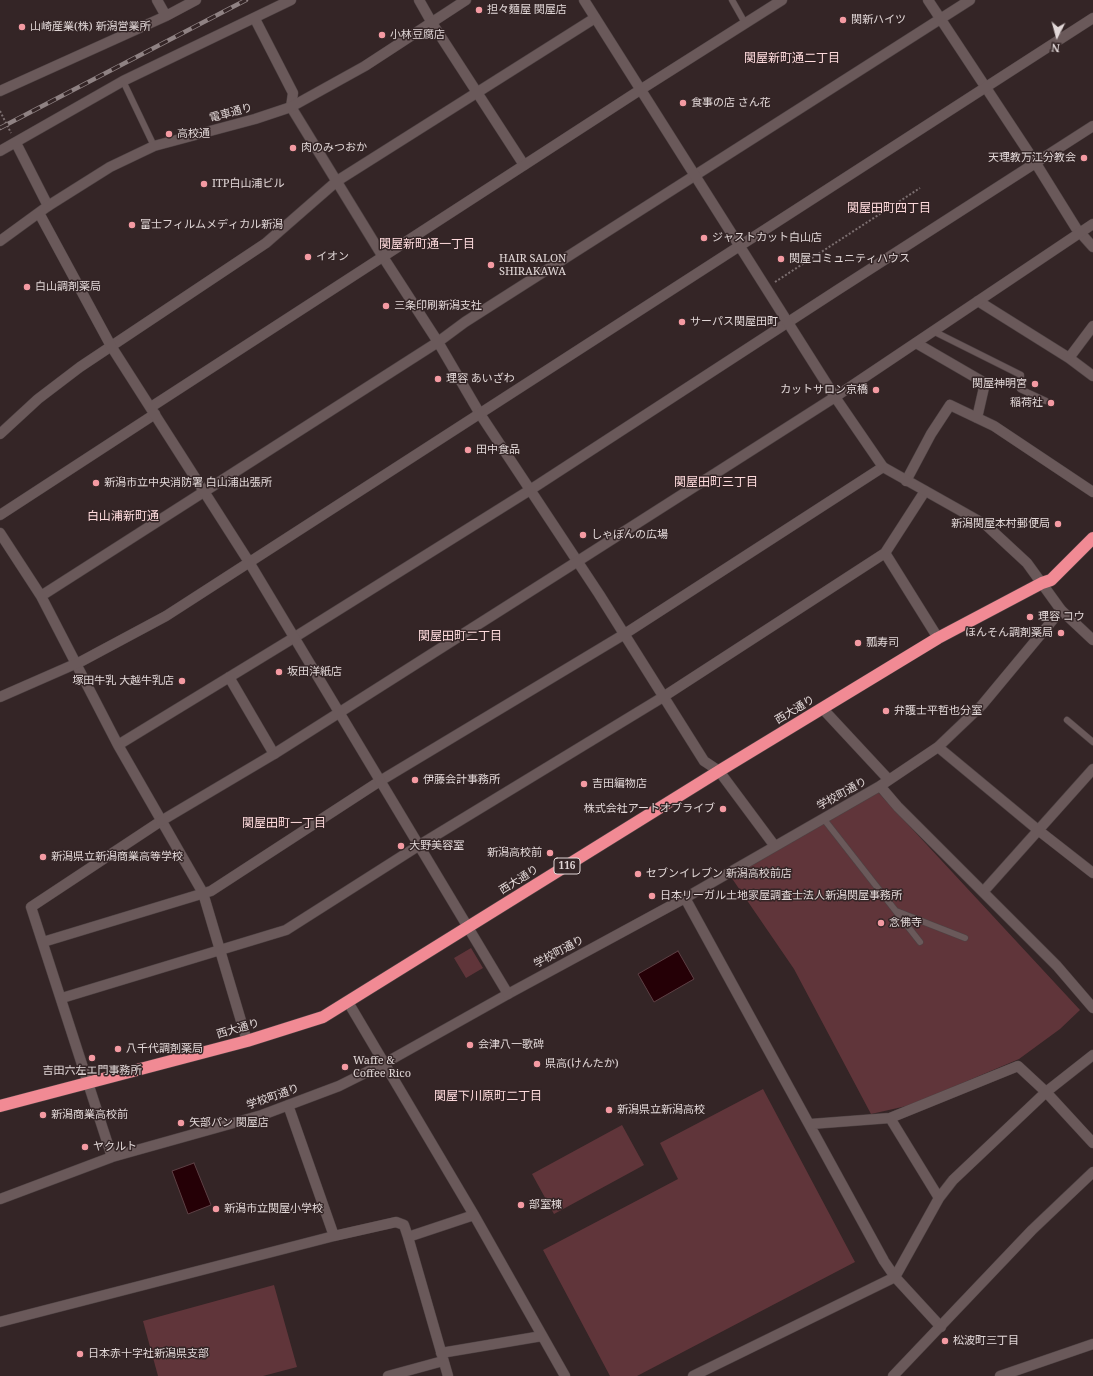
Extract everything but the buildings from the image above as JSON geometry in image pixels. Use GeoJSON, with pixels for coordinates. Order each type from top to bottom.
{"type":"FeatureCollection","features":[{"type":"Feature","properties":{"kind":"highway","name":"西大通り"},"geometry":{"type":"LineString","coordinates":[[0,1106],[246,1041],[323,1017],[719,771],[938,638],[1042,582],[1051,580],[1088,545],[1093,538]]}},
{"type":"Feature","properties":{"kind":"street"},"geometry":{"type":"LineString","coordinates":[[157,0],[166,16]]}},
{"type":"Feature","properties":{"kind":"street"},"geometry":{"type":"LineString","coordinates":[[0,91],[166,16],[196,0]]}},
{"type":"Feature","properties":{"kind":"street"},"geometry":{"type":"LineString","coordinates":[[0,151],[123,81],[255,19],[291,0]]}},
{"type":"Feature","properties":{"kind":"street"},"geometry":{"type":"LineString","coordinates":[[420,0],[432,23],[524,165]]}},
{"type":"Feature","properties":{"kind":"street","name":"電車通り"},"geometry":{"type":"LineString","coordinates":[[0,241],[48,206],[110,167],[154,146],[255,119],[291,107],[365,66],[466,0]]}},
{"type":"Feature","properties":{"kind":"street"},"geometry":{"type":"LineString","coordinates":[[584,0],[835,397],[883,468],[986,525],[1027,563],[1061,610],[1093,640]]}},
{"type":"Feature","properties":{"kind":"street"},"geometry":{"type":"LineString","coordinates":[[0,516],[153,410],[383,257],[640,90],[782,0]]}},
{"type":"Feature","properties":{"kind":"street"},"geometry":{"type":"LineString","coordinates":[[928,0],[1035,162],[1079,233],[1093,247]]}},
{"type":"Feature","properties":{"kind":"street"},"geometry":{"type":"LineString","coordinates":[[41,596],[438,342],[465,322],[970,0]]}},
{"type":"Feature","properties":{"kind":"street"},"geometry":{"type":"LineString","coordinates":[[0,434],[38,399],[111,346],[266,243],[337,181],[595,18]]}},
{"type":"Feature","properties":{"kind":"street"},"geometry":{"type":"LineString","coordinates":[[0,697],[75,664],[166,616],[1093,18]]}},
{"type":"Feature","properties":{"kind":"street"},"geometry":{"type":"LineString","coordinates":[[255,19],[293,93],[291,107],[383,257],[438,342],[480,414],[578,561],[623,635],[704,761],[719,771],[774,845]]}},
{"type":"Feature","properties":{"kind":"street"},"geometry":{"type":"LineString","coordinates":[[118,745],[530,490],[1035,162],[1093,126]]}},
{"type":"Feature","properties":{"kind":"street"},"geometry":{"type":"LineString","coordinates":[[16,143],[48,206]]}},
{"type":"Feature","properties":{"kind":"street"},"geometry":{"type":"LineString","coordinates":[[39,213],[111,346],[250,562],[294,637],[340,710],[418,846],[508,994]]}},
{"type":"Feature","properties":{"kind":"street"},"geometry":{"type":"LineString","coordinates":[[112,1157],[62,998],[31,907],[161,821],[274,754],[340,710],[578,561],[835,397],[1093,224]]}},
{"type":"Feature","properties":{"kind":"street"},"geometry":{"type":"LineString","coordinates":[[978,301],[1069,358],[1093,376]]}},
{"type":"Feature","properties":{"kind":"street"},"geometry":{"type":"LineString","coordinates":[[1069,358],[1093,326]]}},
{"type":"Feature","properties":{"kind":"street"},"geometry":{"type":"LineString","coordinates":[[916,343],[985,383],[977,418]]}},
{"type":"Feature","properties":{"kind":"street"},"geometry":{"type":"LineString","coordinates":[[906,481],[931,434],[950,405],[1005,433],[1093,492]]}},
{"type":"Feature","properties":{"kind":"street"},"geometry":{"type":"LineString","coordinates":[[43,942],[211,891],[380,781],[623,635],[843,491],[883,468]]}},
{"type":"Feature","properties":{"kind":"street"},"geometry":{"type":"LineString","coordinates":[[62,998],[286,930],[418,846],[663,697],[884,553],[925,491]]}},
{"type":"Feature","properties":{"kind":"street"},"geometry":{"type":"LineString","coordinates":[[0,533],[41,596],[118,745],[204,893],[246,1041]]}},
{"type":"Feature","properties":{"kind":"street"},"geometry":{"type":"LineString","coordinates":[[884,553],[938,638]]}},
{"type":"Feature","properties":{"kind":"street","name":"学校町通り"},"geometry":{"type":"LineString","coordinates":[[0,1198],[112,1157],[262,1115],[339,1086],[385,1064],[508,994],[684,898],[889,780],[938,747],[982,705],[1061,610]]}},
{"type":"Feature","properties":{"kind":"street"},"geometry":{"type":"LineString","coordinates":[[229,677],[274,754]]}},
{"type":"Feature","properties":{"kind":"street"},"geometry":{"type":"LineString","coordinates":[[822,708],[889,780]]}},
{"type":"Feature","properties":{"kind":"street"},"geometry":{"type":"LineString","coordinates":[[938,747],[1038,830],[1093,873]]}},
{"type":"Feature","properties":{"kind":"street"},"geometry":{"type":"LineString","coordinates":[[983,892],[1093,769]]}},
{"type":"Feature","properties":{"kind":"street"},"geometry":{"type":"LineString","coordinates":[[880,786],[898,807],[1057,966],[1093,1008]]}},
{"type":"Feature","properties":{"kind":"street"},"geometry":{"type":"LineString","coordinates":[[684,898],[895,1277],[941,1327]]}},
{"type":"Feature","properties":{"kind":"street"},"geometry":{"type":"LineString","coordinates":[[348,1002],[474,1215],[565,1376]]}},
{"type":"Feature","properties":{"kind":"street"},"geometry":{"type":"LineString","coordinates":[[693,1376],[895,1277],[939,1198],[953,1180],[1046,1092],[1093,1055]]}},
{"type":"Feature","properties":{"kind":"street"},"geometry":{"type":"LineString","coordinates":[[811,1124],[890,1118],[1018,1066],[1046,1092],[1093,1143]]}},
{"type":"Feature","properties":{"kind":"street"},"geometry":{"type":"LineString","coordinates":[[288,1105],[334,1236]]}},
{"type":"Feature","properties":{"kind":"street"},"geometry":{"type":"LineString","coordinates":[[890,1118],[939,1198]]}},
{"type":"Feature","properties":{"kind":"street"},"geometry":{"type":"LineString","coordinates":[[893,1376],[1032,1230],[1093,1172]]}},
{"type":"Feature","properties":{"kind":"street"},"geometry":{"type":"LineString","coordinates":[[408,1237],[474,1215]]}},
{"type":"Feature","properties":{"kind":"street"},"geometry":{"type":"LineString","coordinates":[[0,1322],[334,1236],[396,1222],[404,1225],[448,1376]]}},
{"type":"Feature","properties":{"kind":"street"},"geometry":{"type":"LineString","coordinates":[[388,1376],[442,1357],[542,1336]]}},
{"type":"Feature","properties":{"kind":"street"},"geometry":{"type":"LineString","coordinates":[[1000,1376],[1093,1344]]}},
{"type":"Feature","properties":{"kind":"lane"},"geometry":{"type":"LineString","coordinates":[[732,0],[745,23]]}},
{"type":"Feature","properties":{"kind":"lane"},"geometry":{"type":"LineString","coordinates":[[123,81],[154,146]]}},
{"type":"Feature","properties":{"kind":"lane"},"geometry":{"type":"LineString","coordinates":[[933,331],[1021,375],[1020,390],[1046,401]]}},
{"type":"Feature","properties":{"kind":"lane"},"geometry":{"type":"LineString","coordinates":[[1067,720],[1093,742]]}},
{"type":"Feature","properties":{"kind":"lane"},"geometry":{"type":"LineString","coordinates":[[823,818],[920,942]]}},
{"type":"Feature","properties":{"kind":"lane"},"geometry":{"type":"LineString","coordinates":[[895,910],[965,938]]}},
{"type":"Feature","properties":{"kind":"path"},"geometry":{"type":"LineString","coordinates":[[0,111],[16,143]]}},
{"type":"Feature","properties":{"kind":"path"},"geometry":{"type":"LineString","coordinates":[[766,288],[920,188]]}},
{"type":"Feature","properties":{"kind":"shaded area","name":"念佛寺"},"geometry":{"type":"Polygon","coordinates":[[[877,791],[1080,1010],[1060,1029],[1019,1059],[911,1105],[871,1114],[794,969],[731,877],[877,791]]]}},
{"type":"Feature","properties":{"kind":"shaded area"},"geometry":{"type":"Polygon","coordinates":[[[471,948],[483,968],[466,978],[454,958],[471,948]]]}},
{"type":"Feature","properties":{"kind":"shaded area"},"geometry":{"type":"Polygon","coordinates":[[[678,951],[694,979],[654,1002],[638,974],[678,951]]]}},
{"type":"Feature","properties":{"kind":"shaded area"},"geometry":{"type":"Polygon","coordinates":[[[763,1089],[855,1262],[637,1376],[610,1376],[543,1250],[678,1179],[660,1143],[763,1089]]]}},
{"type":"Feature","properties":{"kind":"shaded area"},"geometry":{"type":"Polygon","coordinates":[[[622,1125],[644,1165],[554,1214],[532,1174],[622,1125]]]}},
{"type":"Feature","properties":{"kind":"shaded area"},"geometry":{"type":"Polygon","coordinates":[[[194,1163],[211,1205],[188,1214],[172,1171],[194,1163]]]}},
{"type":"Feature","properties":{"kind":"shaded area"},"geometry":{"type":"Polygon","coordinates":[[[274,1285],[297,1367],[263,1376],[158,1376],[143,1321],[274,1285]]]}},
{"type":"Feature","properties":{"kind":"railway"},"geometry":{"type":"LineString","coordinates":[[0,128],[246,0]]}},
{"type":"Feature","properties":{"kind":"place","name":"担々麵屋 関屋店"},"geometry":{"type":"Point","coordinates":[479,10]}},
{"type":"Feature","properties":{"kind":"place","name":"関新ハイツ"},"geometry":{"type":"Point","coordinates":[843,20]}},
{"type":"Feature","properties":{"kind":"place","name":"山崎産業(株) 新潟営業所"},"geometry":{"type":"Point","coordinates":[22,27]}},
{"type":"Feature","properties":{"kind":"place","name":"小林豆腐店"},"geometry":{"type":"Point","coordinates":[382,35]}},
{"type":"Feature","properties":{"kind":"place","name":"食事の店 さん花"},"geometry":{"type":"Point","coordinates":[683,103]}},
{"type":"Feature","properties":{"kind":"place","name":"高校通"},"geometry":{"type":"Point","coordinates":[169,134]}},
{"type":"Feature","properties":{"kind":"place","name":"肉のみつおか"},"geometry":{"type":"Point","coordinates":[293,148]}},
{"type":"Feature","properties":{"kind":"place","name":"天理教万江分教会"},"geometry":{"type":"Point","coordinates":[1084,158]}},
{"type":"Feature","properties":{"kind":"place","name":"ITP白山浦ビル"},"geometry":{"type":"Point","coordinates":[204,184]}},
{"type":"Feature","properties":{"kind":"place","name":"富士フィルムメディカル新潟"},"geometry":{"type":"Point","coordinates":[132,225]}},
{"type":"Feature","properties":{"kind":"place","name":"ジャストカット白山店"},"geometry":{"type":"Point","coordinates":[704,238]}},
{"type":"Feature","properties":{"kind":"place","name":"イオン"},"geometry":{"type":"Point","coordinates":[308,257]}},
{"type":"Feature","properties":{"kind":"place","name":"関屋コミュニティハウス"},"geometry":{"type":"Point","coordinates":[781,259]}},
{"type":"Feature","properties":{"kind":"place","name":"HAIR SALON SHIRAKAWA"},"geometry":{"type":"Point","coordinates":[491,265]}},
{"type":"Feature","properties":{"kind":"place","name":"白山調剤薬局"},"geometry":{"type":"Point","coordinates":[27,287]}},
{"type":"Feature","properties":{"kind":"place","name":"三条印刷新潟支社"},"geometry":{"type":"Point","coordinates":[386,306]}},
{"type":"Feature","properties":{"kind":"place","name":"サーパス関屋田町"},"geometry":{"type":"Point","coordinates":[682,322]}},
{"type":"Feature","properties":{"kind":"place","name":"理容 あいざわ"},"geometry":{"type":"Point","coordinates":[438,379]}},
{"type":"Feature","properties":{"kind":"place","name":"関屋神明宮"},"geometry":{"type":"Point","coordinates":[1035,384]}},
{"type":"Feature","properties":{"kind":"place","name":"カットサロン京橋"},"geometry":{"type":"Point","coordinates":[876,390]}},
{"type":"Feature","properties":{"kind":"place","name":"稲荷社"},"geometry":{"type":"Point","coordinates":[1051,403]}},
{"type":"Feature","properties":{"kind":"place","name":"田中食品"},"geometry":{"type":"Point","coordinates":[468,450]}},
{"type":"Feature","properties":{"kind":"place","name":"新潟市立中央消防署 白山浦出張所"},"geometry":{"type":"Point","coordinates":[96,483]}},
{"type":"Feature","properties":{"kind":"place","name":"新潟関屋本村郵便局"},"geometry":{"type":"Point","coordinates":[1058,524]}},
{"type":"Feature","properties":{"kind":"place","name":"しゃぼんの広場"},"geometry":{"type":"Point","coordinates":[583,535]}},
{"type":"Feature","properties":{"kind":"place","name":"理容 コウ"},"geometry":{"type":"Point","coordinates":[1030,617]}},
{"type":"Feature","properties":{"kind":"place","name":"ほんそん調剤薬局"},"geometry":{"type":"Point","coordinates":[1061,633]}},
{"type":"Feature","properties":{"kind":"place","name":"瓢寿司"},"geometry":{"type":"Point","coordinates":[858,643]}},
{"type":"Feature","properties":{"kind":"place","name":"坂田洋紙店"},"geometry":{"type":"Point","coordinates":[279,672]}},
{"type":"Feature","properties":{"kind":"place","name":"塚田牛乳 大越牛乳店"},"geometry":{"type":"Point","coordinates":[182,681]}},
{"type":"Feature","properties":{"kind":"place","name":"弁護士平哲也分室"},"geometry":{"type":"Point","coordinates":[886,711]}},
{"type":"Feature","properties":{"kind":"place","name":"伊藤会計事務所"},"geometry":{"type":"Point","coordinates":[415,780]}},
{"type":"Feature","properties":{"kind":"place","name":"吉田編物店"},"geometry":{"type":"Point","coordinates":[584,784]}},
{"type":"Feature","properties":{"kind":"place","name":"株式会社アートオブライブ"},"geometry":{"type":"Point","coordinates":[723,809]}},
{"type":"Feature","properties":{"kind":"place","name":"大野美容室"},"geometry":{"type":"Point","coordinates":[401,846]}},
{"type":"Feature","properties":{"kind":"place","name":"新潟高校前"},"geometry":{"type":"Point","coordinates":[550,853]}},
{"type":"Feature","properties":{"kind":"place","name":"新潟県立新潟商業高等学校"},"geometry":{"type":"Point","coordinates":[43,857]}},
{"type":"Feature","properties":{"kind":"place","name":"セブンイレブン 新潟高校前店"},"geometry":{"type":"Point","coordinates":[638,874]}},
{"type":"Feature","properties":{"kind":"place","name":"日本リーガル土地家屋調査士法人新潟関屋事務所"},"geometry":{"type":"Point","coordinates":[652,896]}},
{"type":"Feature","properties":{"kind":"place","name":"念佛寺"},"geometry":{"type":"Point","coordinates":[881,923]}},
{"type":"Feature","properties":{"kind":"place","name":"会津八一歌碑"},"geometry":{"type":"Point","coordinates":[470,1045]}},
{"type":"Feature","properties":{"kind":"place","name":"八千代調剤薬局"},"geometry":{"type":"Point","coordinates":[118,1049]}},
{"type":"Feature","properties":{"kind":"place","name":"吉田六左エ門事務所"},"geometry":{"type":"Point","coordinates":[92,1058]}},
{"type":"Feature","properties":{"kind":"place","name":"県高(けんたか)"},"geometry":{"type":"Point","coordinates":[537,1064]}},
{"type":"Feature","properties":{"kind":"place","name":"Waffe & Coffee Rico"},"geometry":{"type":"Point","coordinates":[345,1067]}},
{"type":"Feature","properties":{"kind":"place","name":"新潟県立新潟高校"},"geometry":{"type":"Point","coordinates":[609,1110]}},
{"type":"Feature","properties":{"kind":"place","name":"新潟商業高校前"},"geometry":{"type":"Point","coordinates":[43,1115]}},
{"type":"Feature","properties":{"kind":"place","name":"矢部パン 関屋店"},"geometry":{"type":"Point","coordinates":[181,1123]}},
{"type":"Feature","properties":{"kind":"place","name":"ヤクルト"},"geometry":{"type":"Point","coordinates":[85,1147]}},
{"type":"Feature","properties":{"kind":"place","name":"部室棟"},"geometry":{"type":"Point","coordinates":[521,1205]}},
{"type":"Feature","properties":{"kind":"place","name":"新潟市立関屋小学校"},"geometry":{"type":"Point","coordinates":[216,1209]}},
{"type":"Feature","properties":{"kind":"place","name":"松波町三丁目"},"geometry":{"type":"Point","coordinates":[945,1341]}},
{"type":"Feature","properties":{"kind":"place","name":"日本赤十字社新潟県支部"},"geometry":{"type":"Point","coordinates":[80,1354]}},
{"type":"Feature","properties":{"kind":"district","name":"関屋新町通二丁目"},"geometry":{"type":"Point","coordinates":[792,59]}},
{"type":"Feature","properties":{"kind":"district","name":"関屋田町四丁目"},"geometry":{"type":"Point","coordinates":[889,209]}},
{"type":"Feature","properties":{"kind":"district","name":"関屋新町通一丁目"},"geometry":{"type":"Point","coordinates":[427,245]}},
{"type":"Feature","properties":{"kind":"district","name":"関屋田町三丁目"},"geometry":{"type":"Point","coordinates":[716,483]}},
{"type":"Feature","properties":{"kind":"district","name":"白山浦新町通"},"geometry":{"type":"Point","coordinates":[123,517]}},
{"type":"Feature","properties":{"kind":"district","name":"関屋田町二丁目"},"geometry":{"type":"Point","coordinates":[460,637]}},
{"type":"Feature","properties":{"kind":"district","name":"関屋田町一丁目"},"geometry":{"type":"Point","coordinates":[284,824]}},
{"type":"Feature","properties":{"kind":"district","name":"関屋下川原町二丁目"},"geometry":{"type":"Point","coordinates":[488,1097]}}]}
